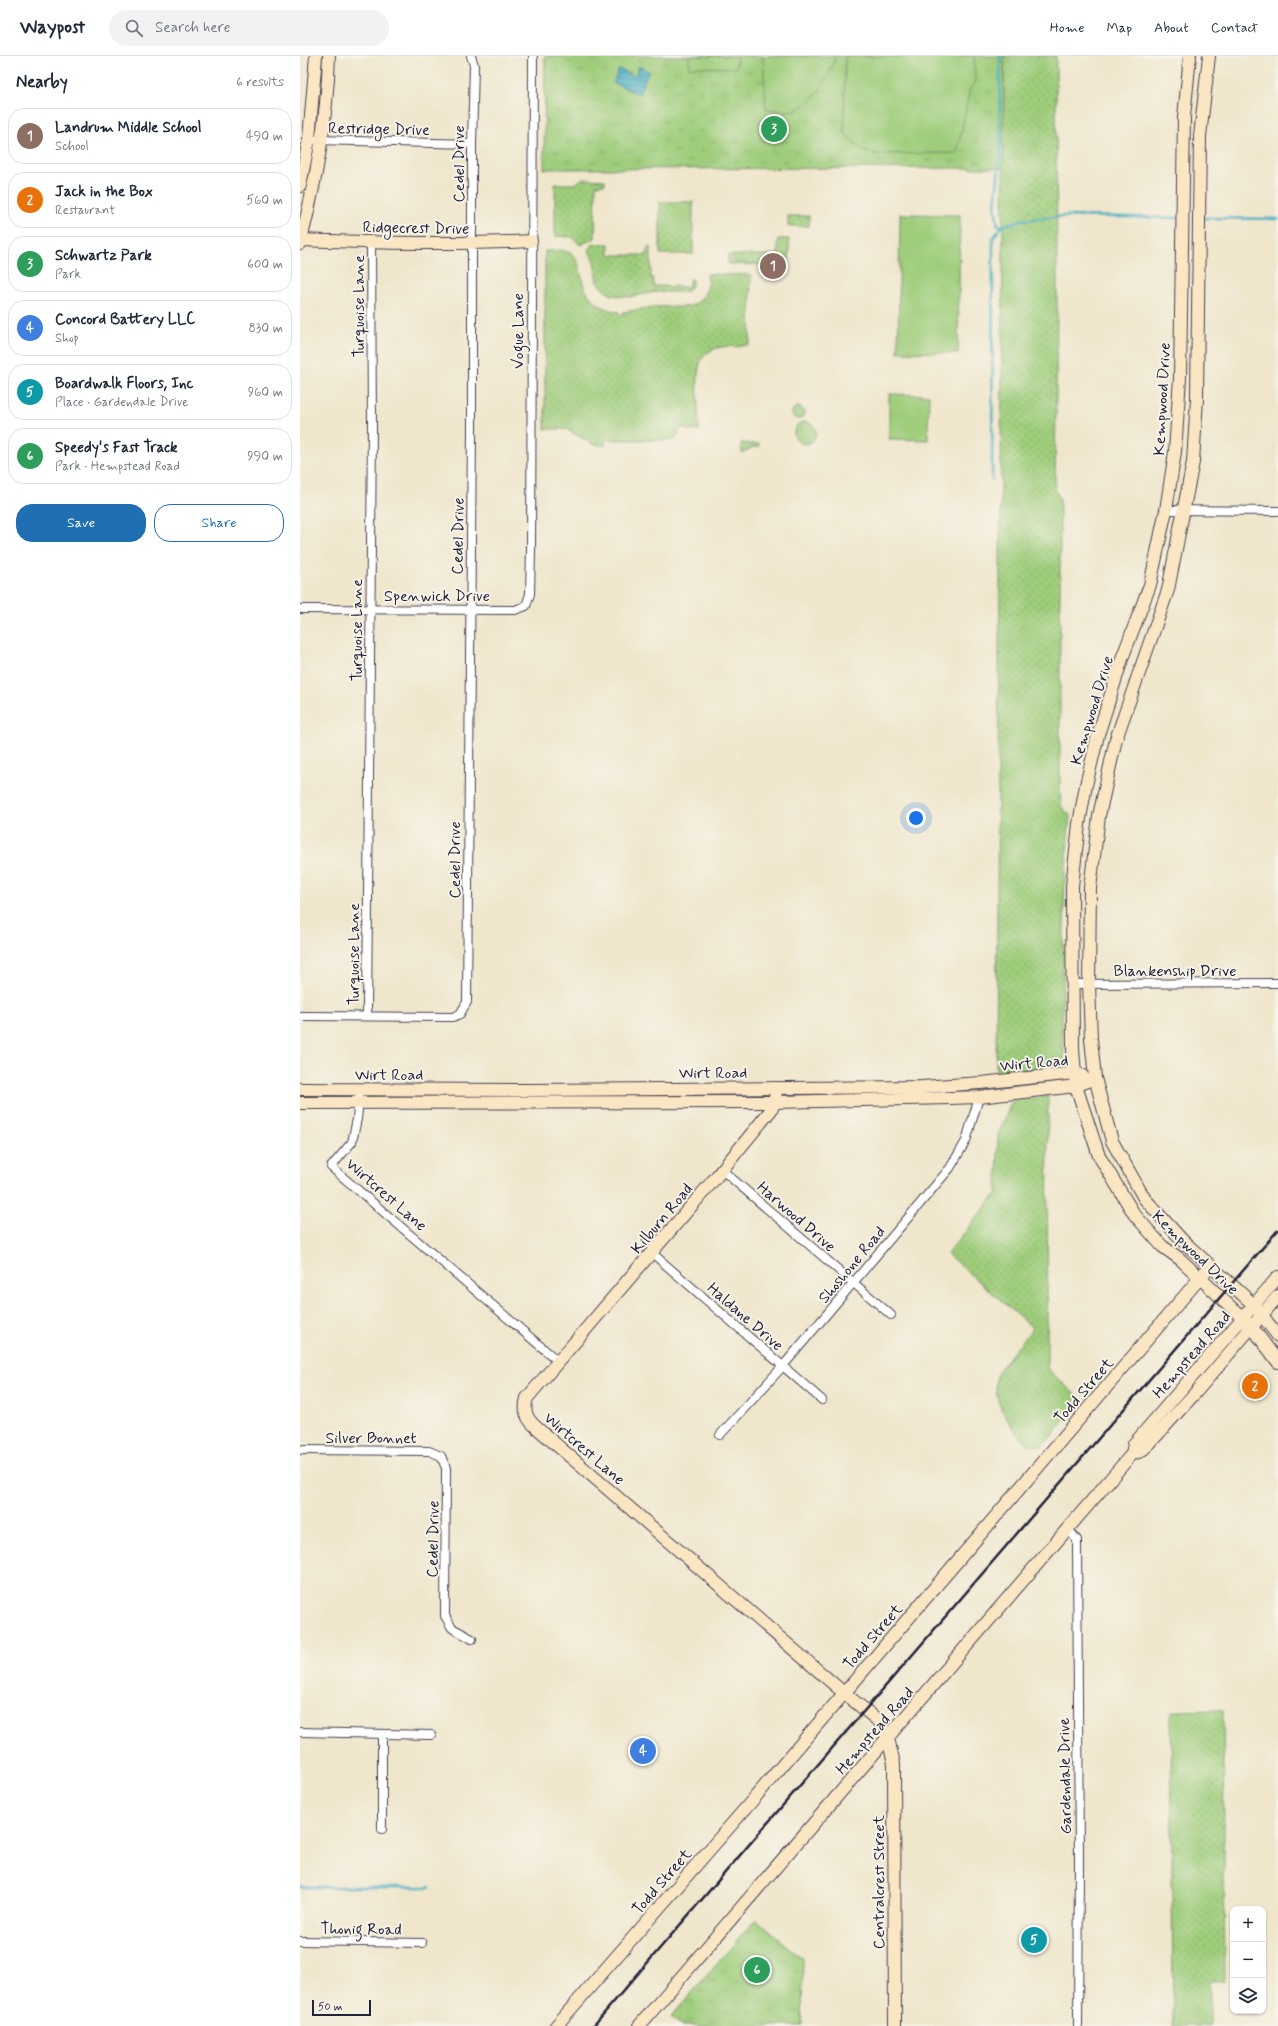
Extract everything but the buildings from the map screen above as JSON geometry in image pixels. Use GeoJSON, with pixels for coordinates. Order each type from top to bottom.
{"type":"FeatureCollection","features":[{"type":"Feature","properties":{"kind":"main road"},"geometry":{"type":"LineString","coordinates":[[300,186],[310,139],[316,56]]}},
{"type":"Feature","properties":{"kind":"main road"},"geometry":{"type":"LineString","coordinates":[[300,241],[317,174],[323,141],[329,56]]}},
{"type":"Feature","properties":{"kind":"main road","name":"Kempwood Drive"},"geometry":{"type":"LineString","coordinates":[[1190,56],[1184,117],[1181,351],[1175,452],[1166,510],[1150,585],[1111,694],[1086,785],[1078,824],[1072,886],[1072,1039],[1076,1086],[1099,1156],[1123,1197],[1134,1214],[1162,1246],[1200,1278],[1252,1327],[1278,1362]]}},
{"type":"Feature","properties":{"kind":"main road","name":"Kempwood Drive"},"geometry":{"type":"LineString","coordinates":[[1209,56],[1200,136],[1197,399],[1192,462],[1168,590],[1116,740],[1104,787],[1090,888],[1089,984],[1095,1078],[1112,1141],[1144,1198],[1183,1241],[1258,1310],[1278,1336]]}},
{"type":"Feature","properties":{"kind":"main road"},"geometry":{"type":"LineString","coordinates":[[1183,180],[1200,180]]}},
{"type":"Feature","properties":{"kind":"main road","name":"Ridgecrest Drive"},"geometry":{"type":"LineString","coordinates":[[300,241],[472,244],[531,241]]}},
{"type":"Feature","properties":{"kind":"main road"},"geometry":{"type":"LineString","coordinates":[[1181,351],[1198,351]]}},
{"type":"Feature","properties":{"kind":"main road","name":"Wirt Road"},"geometry":{"type":"LineString","coordinates":[[300,1103],[359,1096],[677,1088],[948,1086],[1075,1073],[1095,1078]]}},
{"type":"Feature","properties":{"kind":"main road","name":"Wirt Road"},"geometry":{"type":"LineString","coordinates":[[300,1089],[359,1096],[775,1102],[979,1097],[1076,1086],[1095,1078]]}},
{"type":"Feature","properties":{"kind":"main road","name":"Kilburn Road"},"geometry":{"type":"LineString","coordinates":[[559,1362],[771,1110],[775,1102],[776,1088]]}},
{"type":"Feature","properties":{"kind":"main road"},"geometry":{"type":"LineString","coordinates":[[1123,1197],[1138,1187]]}},
{"type":"Feature","properties":{"kind":"main road","name":"Todd Street"},"geometry":{"type":"LineString","coordinates":[[556,2026],[1211,1266]]}},
{"type":"Feature","properties":{"kind":"main road","name":"Hempstead Road"},"geometry":{"type":"LineString","coordinates":[[1132,1454],[1141,1451],[1148,1445],[1252,1327],[1258,1310],[1278,1277]]}},
{"type":"Feature","properties":{"kind":"main road","name":"Hempstead Road"},"geometry":{"type":"LineString","coordinates":[[639,2026],[1068,1530],[1132,1454],[1134,1444],[1242,1319],[1278,1296]]}},
{"type":"Feature","properties":{"kind":"main road","name":"Wirtcrest Lane"},"geometry":{"type":"LineString","coordinates":[[559,1362],[527,1398],[524,1408],[527,1419],[844,1693],[880,1722],[888,1738]]}},
{"type":"Feature","properties":{"kind":"main road","name":"Centralcrest Street"},"geometry":{"type":"LineString","coordinates":[[888,1738],[894,1764],[895,2026]]}},
{"type":"Feature","properties":{"kind":"street","name":"Cedel Drive"},"geometry":{"type":"LineString","coordinates":[[367,1016],[453,1017],[460,1014],[467,1002],[472,144],[474,65],[471,56]]}},
{"type":"Feature","properties":{"kind":"street","name":"Vogue Lane"},"geometry":{"type":"LineString","coordinates":[[526,606],[530,594],[531,550],[531,241],[533,56]]}},
{"type":"Feature","properties":{"kind":"street","name":"Restridge Drive"},"geometry":{"type":"LineString","coordinates":[[310,139],[323,141],[472,144]]}},
{"type":"Feature","properties":{"kind":"street","name":"Turquoise Lane"},"geometry":{"type":"LineString","coordinates":[[367,1016],[372,425],[371,243]]}},
{"type":"Feature","properties":{"kind":"street"},"geometry":{"type":"LineString","coordinates":[[1166,510],[1278,510]]}},
{"type":"Feature","properties":{"kind":"street","name":"Spenwick Drive"},"geometry":{"type":"LineString","coordinates":[[300,609],[370,608],[515,610],[526,606]]}},
{"type":"Feature","properties":{"kind":"street","name":"Blankenship Drive"},"geometry":{"type":"LineString","coordinates":[[1073,984],[1278,983]]}},
{"type":"Feature","properties":{"kind":"street"},"geometry":{"type":"LineString","coordinates":[[300,1016],[367,1016]]}},
{"type":"Feature","properties":{"kind":"street","name":"Wirtcrest Lane"},"geometry":{"type":"LineString","coordinates":[[359,1096],[352,1142],[331,1167],[559,1362]]}},
{"type":"Feature","properties":{"kind":"street","name":"Shoshone Road"},"geometry":{"type":"LineString","coordinates":[[720,1435],[783,1366],[950,1168],[966,1141],[979,1097]]}},
{"type":"Feature","properties":{"kind":"street","name":"Harwood Drive"},"geometry":{"type":"LineString","coordinates":[[722,1170],[891,1315]]}},
{"type":"Feature","properties":{"kind":"street","name":"Haldane Drive"},"geometry":{"type":"LineString","coordinates":[[652,1253],[822,1400]]}},
{"type":"Feature","properties":{"kind":"street","name":"Silver Bonnet"},"geometry":{"type":"LineString","coordinates":[[300,1450],[429,1451],[441,1456]]}},
{"type":"Feature","properties":{"kind":"street","name":"Cedel Drive"},"geometry":{"type":"LineString","coordinates":[[441,1456],[446,1468],[445,1616],[447,1623],[452,1628],[472,1639]]}},
{"type":"Feature","properties":{"kind":"street","name":"Gardendale Drive"},"geometry":{"type":"LineString","coordinates":[[1068,1530],[1077,1540],[1078,2026]]}},
{"type":"Feature","properties":{"kind":"street"},"geometry":{"type":"LineString","coordinates":[[300,1732],[431,1735]]}},
{"type":"Feature","properties":{"kind":"street"},"geometry":{"type":"LineString","coordinates":[[382,1734],[382,1829]]}},
{"type":"Feature","properties":{"kind":"street","name":"Thonig Road"},"geometry":{"type":"LineString","coordinates":[[300,1941],[422,1943]]}},
{"type":"Feature","properties":{"kind":"green space"},"geometry":{"type":"Polygon","coordinates":[[[545,56],[1004,56],[1003,168],[544,169],[545,56]]]}},
{"type":"Feature","properties":{"kind":"green space"},"geometry":{"type":"Polygon","coordinates":[[[689,56],[737,56],[736,68],[689,67],[689,56]]]}},
{"type":"Feature","properties":{"kind":"green space"},"geometry":{"type":"Polygon","coordinates":[[[763,56],[836,56],[826,80],[810,101],[795,110],[788,111],[766,109],[763,56]]]}},
{"type":"Feature","properties":{"kind":"green space"},"geometry":{"type":"Polygon","coordinates":[[[845,56],[974,56],[975,83],[970,88],[957,153],[875,154],[864,151],[844,133],[845,56]]]}},
{"type":"Feature","properties":{"kind":"green space"},"geometry":{"type":"Polygon","coordinates":[[[1004,56],[1056,56],[1057,306],[1055,489],[1060,500],[1060,787],[1061,806],[1070,815],[1065,873],[1062,1032],[1065,1059],[1063,1063],[1059,1065],[996,1075],[1002,311],[1004,56]]]}},
{"type":"Feature","properties":{"kind":"green space"},"geometry":{"type":"Polygon","coordinates":[[[582,179],[605,180],[605,184],[596,185],[595,238],[580,245],[572,237],[555,236],[555,184],[575,184],[582,179]]]}},
{"type":"Feature","properties":{"kind":"green space"},"geometry":{"type":"Polygon","coordinates":[[[660,202],[693,202],[693,254],[660,254],[660,202]]]}},
{"type":"Feature","properties":{"kind":"green space"},"geometry":{"type":"Polygon","coordinates":[[[900,214],[960,215],[958,353],[898,352],[900,214]]]}},
{"type":"Feature","properties":{"kind":"green space"},"geometry":{"type":"Polygon","coordinates":[[[788,216],[809,216],[809,226],[788,226],[788,216]]]}},
{"type":"Feature","properties":{"kind":"green space"},"geometry":{"type":"Polygon","coordinates":[[[778,239],[789,239],[789,265],[728,264],[728,255],[778,255],[778,239]]]}},
{"type":"Feature","properties":{"kind":"green space"},"geometry":{"type":"Polygon","coordinates":[[[593,244],[609,244],[609,255],[647,255],[647,248],[649,247],[651,248],[651,277],[653,278],[653,286],[688,287],[690,279],[692,279],[692,286],[685,292],[656,292],[629,297],[611,295],[597,282],[594,260],[588,249],[593,244]]]}},
{"type":"Feature","properties":{"kind":"green space"},"geometry":{"type":"Polygon","coordinates":[[[561,250],[571,253],[576,258],[585,289],[593,300],[604,307],[619,312],[620,316],[623,316],[623,312],[650,307],[679,307],[693,305],[699,301],[709,285],[707,274],[751,275],[750,344],[718,348],[708,352],[702,359],[698,375],[699,430],[687,430],[683,427],[677,431],[679,434],[675,440],[605,440],[605,446],[592,444],[566,429],[545,429],[545,251],[561,250]]]}},
{"type":"Feature","properties":{"kind":"green space"},"geometry":{"type":"Polygon","coordinates":[[[889,394],[929,395],[928,440],[889,439],[889,394]]]}},
{"type":"Feature","properties":{"kind":"green space"},"geometry":{"type":"Polygon","coordinates":[[[796,407],[800,407],[804,413],[800,419],[796,419],[792,415],[792,411],[796,407]]]}},
{"type":"Feature","properties":{"kind":"green space"},"geometry":{"type":"Polygon","coordinates":[[[805,422],[813,425],[816,433],[813,441],[805,444],[797,441],[794,433],[797,425],[805,422]]]}},
{"type":"Feature","properties":{"kind":"green space"},"geometry":{"type":"Polygon","coordinates":[[[741,443],[759,444],[759,447],[753,447],[742,453],[741,443]]]}},
{"type":"Feature","properties":{"kind":"green space"},"geometry":{"type":"Polygon","coordinates":[[[1048,1096],[1047,1368],[1082,1401],[1043,1446],[1028,1445],[1014,1430],[1002,1410],[996,1390],[996,1380],[999,1370],[1033,1328],[947,1254],[997,1193],[998,1135],[1012,1101],[1048,1096]]]}},
{"type":"Feature","properties":{"kind":"green space"},"geometry":{"type":"Polygon","coordinates":[[[1223,1710],[1225,1981],[1210,1981],[1210,2026],[1173,2026],[1171,1711],[1223,1710]]]}},
{"type":"Feature","properties":{"kind":"green space"},"geometry":{"type":"Polygon","coordinates":[[[756,1919],[803,1959],[802,2026],[682,2026],[671,2017],[756,1919]]]}},
{"type":"Feature","properties":{"kind":"water"},"geometry":{"type":"Polygon","coordinates":[[[639,66],[649,71],[639,94],[613,83],[619,69],[635,76],[639,66]]]}},
{"type":"Feature","properties":{"kind":"waterway"},"geometry":{"type":"LineString","coordinates":[[1000,56],[1000,156],[995,207],[998,225],[1002,226]]}},
{"type":"Feature","properties":{"kind":"waterway"},"geometry":{"type":"LineString","coordinates":[[992,479],[993,238],[1002,226],[1022,220],[1069,216],[1179,218]]}},
{"type":"Feature","properties":{"kind":"waterway"},"geometry":{"type":"LineString","coordinates":[[1202,218],[1278,219]]}},
{"type":"Feature","properties":{"kind":"waterway"},"geometry":{"type":"LineString","coordinates":[[300,1887],[429,1887]]}},
{"type":"Feature","properties":{"kind":"railway"},"geometry":{"type":"LineString","coordinates":[[593,2026],[1278,1230]]}},
{"type":"Feature","properties":{"kind":"place","name":"Schwartz Park"},"geometry":{"type":"Point","coordinates":[774,129]}},
{"type":"Feature","properties":{"kind":"place","name":"Landrum Middle School"},"geometry":{"type":"Point","coordinates":[773,266]}},
{"type":"Feature","properties":{"kind":"place","name":"Jack in the Box"},"geometry":{"type":"Point","coordinates":[1255,1386]}},
{"type":"Feature","properties":{"kind":"place","name":"Concord Battery LLC"},"geometry":{"type":"Point","coordinates":[643,1751]}},
{"type":"Feature","properties":{"kind":"place","name":"Boardwalk Floors, Inc"},"geometry":{"type":"Point","coordinates":[1034,1940]}},
{"type":"Feature","properties":{"kind":"place","name":"Speedy's Fast Track"},"geometry":{"type":"Point","coordinates":[757,1970]}}]}
